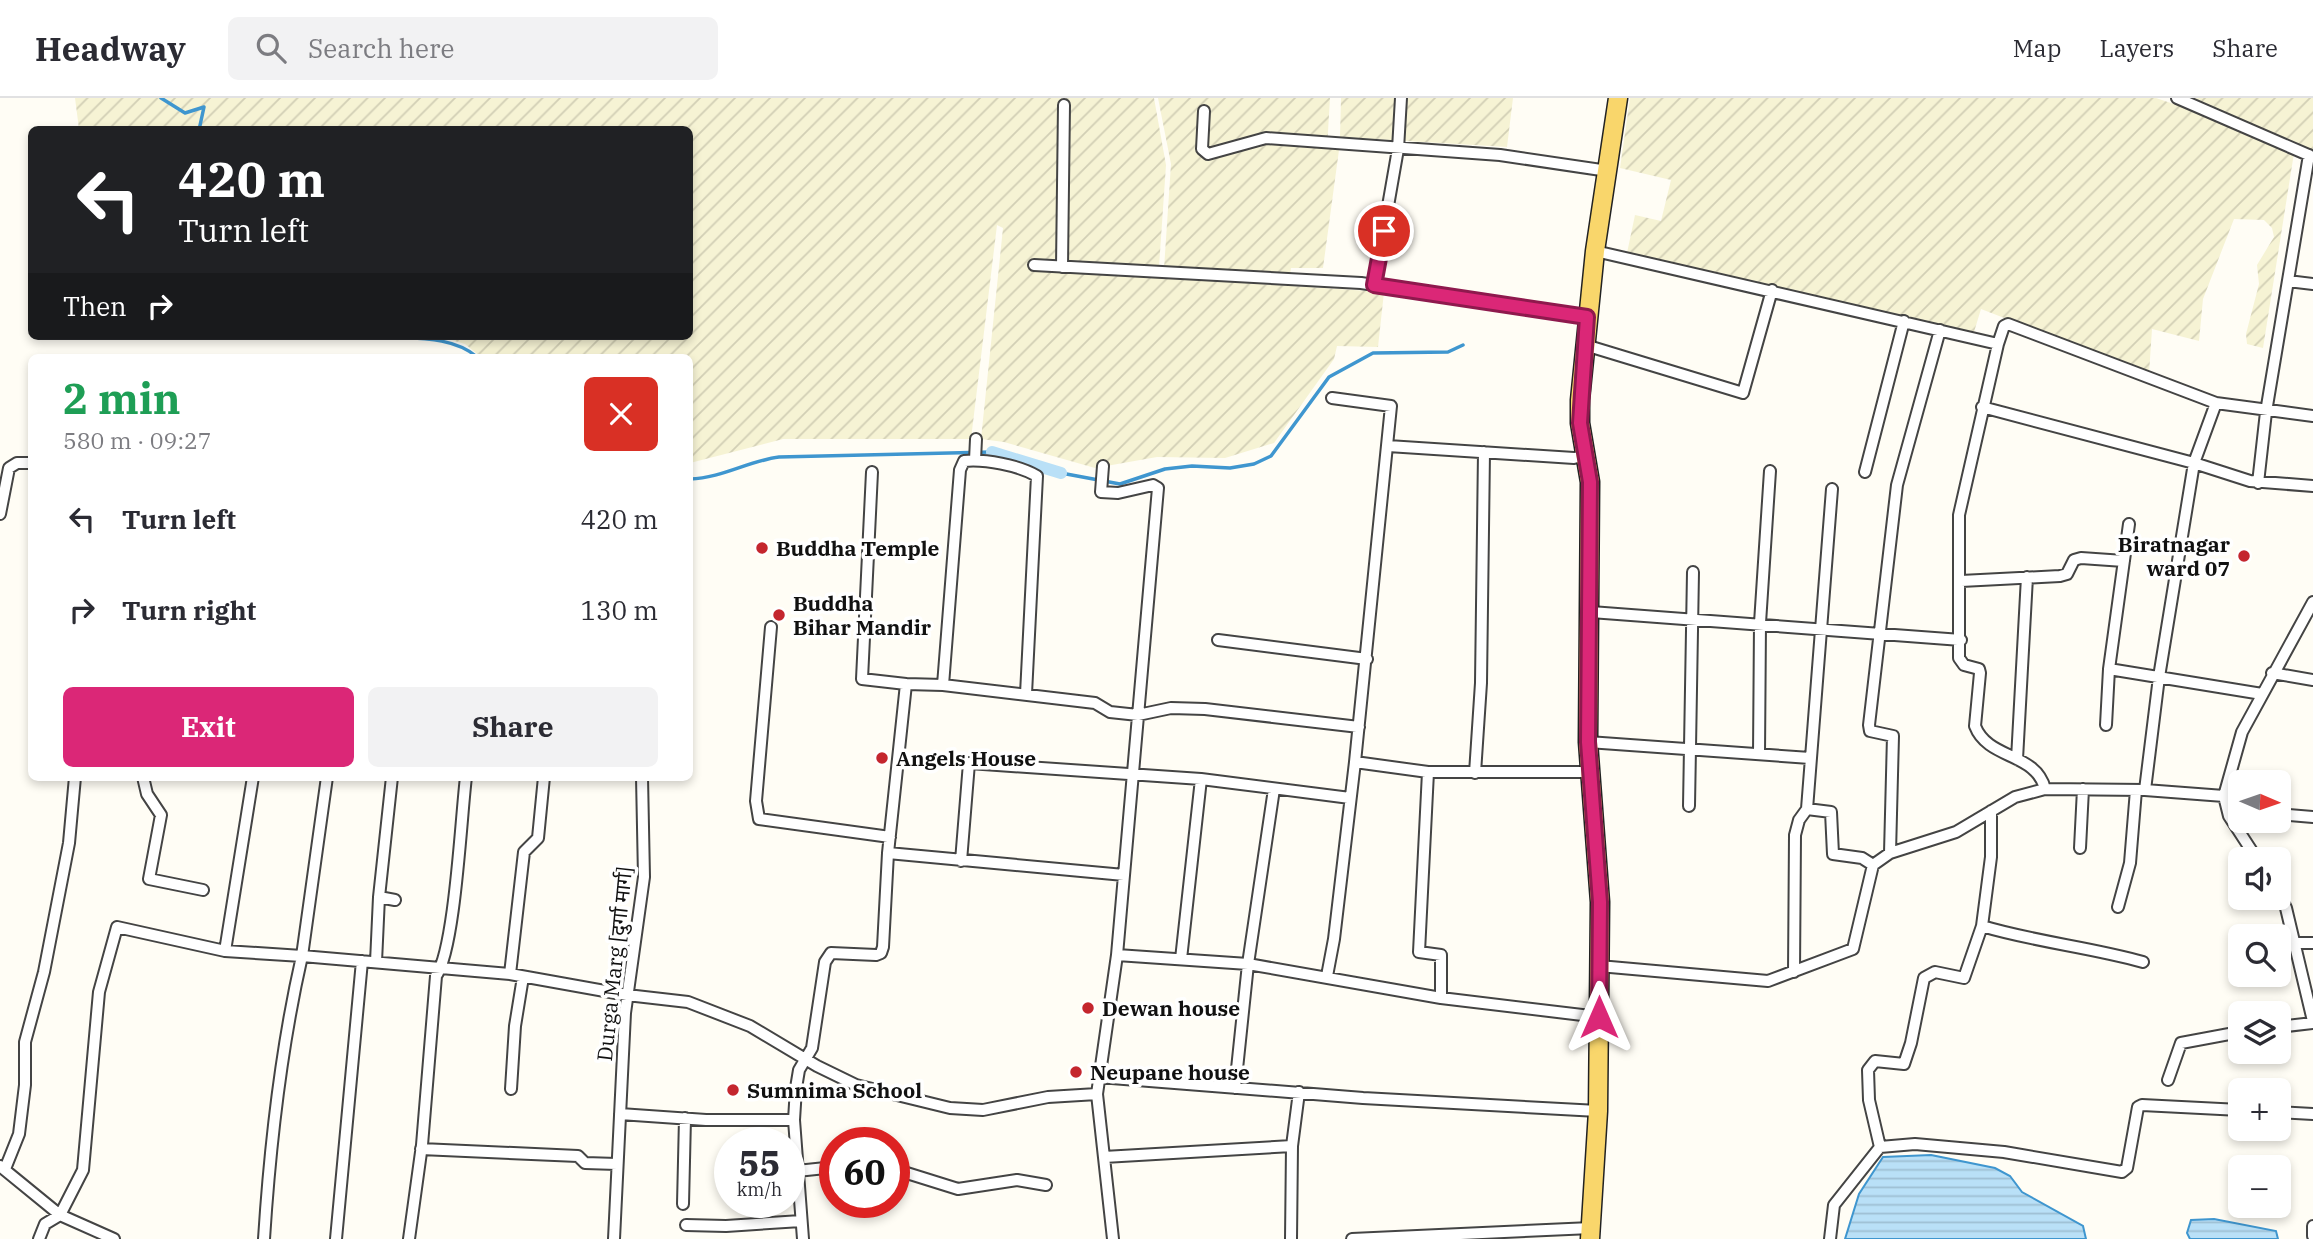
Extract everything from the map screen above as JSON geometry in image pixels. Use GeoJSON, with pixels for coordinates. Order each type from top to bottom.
{"type":"FeatureCollection","features":[{"type":"Feature","properties":{"kind":"main road"},"geometry":{"type":"LineString","coordinates":[[1591,1233],[1598,1111],[1600,902],[1588,742],[1590,482],[1580,423],[1580,400],[1595,251],[1618,98]]}},
{"type":"Feature","properties":{"kind":"street"},"geometry":{"type":"LineString","coordinates":[[1374,285],[1398,149],[1401,98]]}},
{"type":"Feature","properties":{"kind":"street"},"geometry":{"type":"LineString","coordinates":[[2177,98],[2311,156],[2266,412],[2258,482]]}},
{"type":"Feature","properties":{"kind":"street"},"geometry":{"type":"LineString","coordinates":[[1062,267],[1064,105]]}},
{"type":"Feature","properties":{"kind":"street"},"geometry":{"type":"LineString","coordinates":[[1203,111],[1202,149],[1208,154],[1266,138],[1500,155],[1608,171]]}},
{"type":"Feature","properties":{"kind":"street"},"geometry":{"type":"LineString","coordinates":[[1595,251],[1998,344]]}},
{"type":"Feature","properties":{"kind":"street"},"geometry":{"type":"LineString","coordinates":[[1034,265],[1374,285],[1587,317]]}},
{"type":"Feature","properties":{"kind":"street"},"geometry":{"type":"LineString","coordinates":[[2288,281],[2313,284]]}},
{"type":"Feature","properties":{"kind":"street"},"geometry":{"type":"LineString","coordinates":[[1585,345],[1743,393],[1772,290]]}},
{"type":"Feature","properties":{"kind":"street"},"geometry":{"type":"LineString","coordinates":[[1865,472],[1905,321]]}},
{"type":"Feature","properties":{"kind":"street"},"geometry":{"type":"LineString","coordinates":[[2045,789],[2034,767],[1989,746],[1978,734],[1975,726],[1980,673],[1975,666],[1961,662],[1959,515],[1982,407],[2004,326],[2008,324],[2216,403],[2266,412],[2313,416]]}},
{"type":"Feature","properties":{"kind":"street"},"geometry":{"type":"LineString","coordinates":[[1890,853],[1893,736],[1870,731],[1869,725],[1897,485],[1940,330]]}},
{"type":"Feature","properties":{"kind":"street"},"geometry":{"type":"LineString","coordinates":[[1327,976],[1334,939],[1367,659],[1391,406],[1332,398]]}},
{"type":"Feature","properties":{"kind":"street"},"geometry":{"type":"LineString","coordinates":[[2119,907],[2130,863],[2194,463],[2216,403]]}},
{"type":"Feature","properties":{"kind":"street"},"geometry":{"type":"LineString","coordinates":[[1982,407],[2258,482],[2313,486]]}},
{"type":"Feature","properties":{"kind":"street"},"geometry":{"type":"LineString","coordinates":[[975,460],[976,439]]}},
{"type":"Feature","properties":{"kind":"street"},"geometry":{"type":"LineString","coordinates":[[1388,446],[1574,458],[1587,455]]}},
{"type":"Feature","properties":{"kind":"street"},"geometry":{"type":"LineString","coordinates":[[1475,773],[1480,682],[1484,452]]}},
{"type":"Feature","properties":{"kind":"street"},"geometry":{"type":"LineString","coordinates":[[943,685],[960,470],[964,461],[975,460],[1027,470],[1037,476],[1026,694]]}},
{"type":"Feature","properties":{"kind":"street"},"geometry":{"type":"LineString","coordinates":[[0,514],[9,468],[17,463],[28,463]]}},
{"type":"Feature","properties":{"kind":"street"},"geometry":{"type":"LineString","coordinates":[[1103,466],[1101,492],[1118,494],[1153,485],[1158,488],[1117,955],[1097,1094],[1113,1239]]}},
{"type":"Feature","properties":{"kind":"street"},"geometry":{"type":"LineString","coordinates":[[1759,754],[1760,623],[1770,471]]}},
{"type":"Feature","properties":{"kind":"street"},"geometry":{"type":"LineString","coordinates":[[872,472],[862,679],[943,685],[1095,703],[1110,712],[1138,715],[1171,708],[1193,709],[1359,727]]}},
{"type":"Feature","properties":{"kind":"street"},"geometry":{"type":"LineString","coordinates":[[1794,972],[1795,835],[1799,820],[1807,809],[1832,489]]}},
{"type":"Feature","properties":{"kind":"street"},"geometry":{"type":"LineString","coordinates":[[2106,725],[2109,669],[2129,524]]}},
{"type":"Feature","properties":{"kind":"street"},"geometry":{"type":"LineString","coordinates":[[1961,582],[2060,576],[2067,574],[2074,560],[2081,558],[2124,561]]}},
{"type":"Feature","properties":{"kind":"street"},"geometry":{"type":"LineString","coordinates":[[1689,806],[1690,618],[1693,572]]}},
{"type":"Feature","properties":{"kind":"street"},"geometry":{"type":"LineString","coordinates":[[2017,759],[2027,577]]}},
{"type":"Feature","properties":{"kind":"street"},"geometry":{"type":"LineString","coordinates":[[2228,804],[2224,796],[2242,732],[2313,602]]}},
{"type":"Feature","properties":{"kind":"street"},"geometry":{"type":"LineString","coordinates":[[1591,612],[1961,640]]}},
{"type":"Feature","properties":{"kind":"street"},"geometry":{"type":"LineString","coordinates":[[771,627],[756,802],[759,818],[890,837]]}},
{"type":"Feature","properties":{"kind":"street"},"geometry":{"type":"LineString","coordinates":[[1218,640],[1367,659]]}},
{"type":"Feature","properties":{"kind":"street"},"geometry":{"type":"LineString","coordinates":[[2109,669],[2262,694]]}},
{"type":"Feature","properties":{"kind":"street"},"geometry":{"type":"LineString","coordinates":[[2272,673],[2313,680]]}},
{"type":"Feature","properties":{"kind":"street"},"geometry":{"type":"LineString","coordinates":[[794,1127],[799,1070],[812,1048],[826,957],[831,953],[881,953],[888,853],[906,684]]}},
{"type":"Feature","properties":{"kind":"street"},"geometry":{"type":"LineString","coordinates":[[1588,742],[1810,758]]}},
{"type":"Feature","properties":{"kind":"street"},"geometry":{"type":"LineString","coordinates":[[1355,762],[1428,772],[1589,772]]}},
{"type":"Feature","properties":{"kind":"street"},"geometry":{"type":"LineString","coordinates":[[961,861],[969,763],[1201,779],[1350,798]]}},
{"type":"Feature","properties":{"kind":"street"},"geometry":{"type":"LineString","coordinates":[[1428,772],[1419,952],[1441,955],[1441,998]]}},
{"type":"Feature","properties":{"kind":"street"},"geometry":{"type":"LineString","coordinates":[[1181,959],[1201,779]]}},
{"type":"Feature","properties":{"kind":"street"},"geometry":{"type":"LineString","coordinates":[[75,781],[69,843],[44,972],[25,1042],[25,1085],[19,1134],[3,1168],[60,1215],[114,1239]]}},
{"type":"Feature","properties":{"kind":"street"},"geometry":{"type":"LineString","coordinates":[[144,781],[146,794],[161,814],[149,878],[203,890]]}},
{"type":"Feature","properties":{"kind":"street"},"geometry":{"type":"LineString","coordinates":[[225,951],[252,781]]}},
{"type":"Feature","properties":{"kind":"street"},"geometry":{"type":"LineString","coordinates":[[264,1239],[276,1118],[326,781]]}},
{"type":"Feature","properties":{"kind":"street"},"geometry":{"type":"LineString","coordinates":[[376,962],[379,897],[391,781]]}},
{"type":"Feature","properties":{"kind":"street"},"geometry":{"type":"LineString","coordinates":[[409,1239],[421,1149],[436,976],[441,968],[458,869],[466,781]]}},
{"type":"Feature","properties":{"kind":"street"},"geometry":{"type":"LineString","coordinates":[[510,974],[524,852],[538,838],[544,781]]}},
{"type":"Feature","properties":{"kind":"street","name":"Durga Marg [दुर्गा मार्ग]"},"geometry":{"type":"LineString","coordinates":[[614,1239],[627,995],[644,877],[642,781]]}},
{"type":"Feature","properties":{"kind":"street"},"geometry":{"type":"LineString","coordinates":[[1235,1087],[1248,964],[1274,789]]}},
{"type":"Feature","properties":{"kind":"street"},"geometry":{"type":"LineString","coordinates":[[1600,966],[1768,981],[1853,949],[1873,865],[1890,853],[1956,832],[2015,797],[2045,789],[2140,790],[2224,796]]}},
{"type":"Feature","properties":{"kind":"street"},"geometry":{"type":"LineString","coordinates":[[2080,848],[2083,789]]}},
{"type":"Feature","properties":{"kind":"street"},"geometry":{"type":"LineString","coordinates":[[1807,809],[1831,812],[1833,854],[1862,858],[1873,865]]}},
{"type":"Feature","properties":{"kind":"street"},"geometry":{"type":"LineString","coordinates":[[1880,1147],[1869,1100],[1868,1070],[1875,1061],[1904,1064],[1924,978],[1936,972],[1964,978],[1982,926],[1991,857],[1991,811]]}},
{"type":"Feature","properties":{"kind":"street"},"geometry":{"type":"LineString","coordinates":[[2291,815],[2313,817]]}},
{"type":"Feature","properties":{"kind":"street"},"geometry":{"type":"LineString","coordinates":[[888,853],[1124,875]]}},
{"type":"Feature","properties":{"kind":"street"},"geometry":{"type":"LineString","coordinates":[[379,897],[395,900]]}},
{"type":"Feature","properties":{"kind":"street"},"geometry":{"type":"LineString","coordinates":[[2284,910],[2295,943],[2313,1022],[2291,1025]]}},
{"type":"Feature","properties":{"kind":"street"},"geometry":{"type":"LineString","coordinates":[[1982,926],[2055,945],[2111,953],[2143,962]]}},
{"type":"Feature","properties":{"kind":"street"},"geometry":{"type":"LineString","coordinates":[[39,1239],[45,1224],[60,1215],[83,1170],[87,1101],[99,992],[117,927],[225,951],[510,974],[627,995],[688,1002],[750,1026],[805,1059],[873,1091],[970,1110],[1048,1097],[1097,1094]]}},
{"type":"Feature","properties":{"kind":"street"},"geometry":{"type":"LineString","coordinates":[[2295,943],[2313,943]]}},
{"type":"Feature","properties":{"kind":"street"},"geometry":{"type":"LineString","coordinates":[[1117,955],[1248,964],[1441,998],[1599,1017]]}},
{"type":"Feature","properties":{"kind":"street"},"geometry":{"type":"LineString","coordinates":[[336,1239],[362,961]]}},
{"type":"Feature","properties":{"kind":"street"},"geometry":{"type":"LineString","coordinates":[[511,1089],[514,1026],[523,977]]}},
{"type":"Feature","properties":{"kind":"street"},"geometry":{"type":"LineString","coordinates":[[2168,1080],[2181,1043],[2228,1034]]}},
{"type":"Feature","properties":{"kind":"street"},"geometry":{"type":"LineString","coordinates":[[1099,1077],[1598,1111]]}},
{"type":"Feature","properties":{"kind":"street"},"geometry":{"type":"LineString","coordinates":[[1292,1239],[1292,1146],[1299,1092]]}},
{"type":"Feature","properties":{"kind":"street"},"geometry":{"type":"LineString","coordinates":[[1830,1239],[1834,1206],[1880,1147],[1915,1144],[2004,1152],[2122,1172],[2127,1168],[2138,1107],[2142,1105],[2228,1109]]}},
{"type":"Feature","properties":{"kind":"street"},"geometry":{"type":"LineString","coordinates":[[2291,1113],[2313,1114]]}},
{"type":"Feature","properties":{"kind":"street"},"geometry":{"type":"LineString","coordinates":[[620,1114],[794,1120]]}},
{"type":"Feature","properties":{"kind":"street"},"geometry":{"type":"LineString","coordinates":[[683,1205],[685,1118]]}},
{"type":"Feature","properties":{"kind":"street"},"geometry":{"type":"LineString","coordinates":[[1104,1157],[1292,1146]]}},
{"type":"Feature","properties":{"kind":"street"},"geometry":{"type":"LineString","coordinates":[[421,1149],[578,1156],[585,1163],[617,1164]]}},
{"type":"Feature","properties":{"kind":"street"},"geometry":{"type":"LineString","coordinates":[[910,1174],[958,1189],[1017,1180],[1046,1185]]}},
{"type":"Feature","properties":{"kind":"street"},"geometry":{"type":"LineString","coordinates":[[801,1218],[803,1239]]}},
{"type":"Feature","properties":{"kind":"street"},"geometry":{"type":"LineString","coordinates":[[686,1225],[726,1226],[801,1221]]}},
{"type":"Feature","properties":{"kind":"street"},"geometry":{"type":"LineString","coordinates":[[80,1239],[85,1226]]}},
{"type":"Feature","properties":{"kind":"street"},"geometry":{"type":"LineString","coordinates":[[2313,1226],[2313,1236]]}},
{"type":"Feature","properties":{"kind":"street"},"geometry":{"type":"LineString","coordinates":[[1352,1239],[1591,1233]]}},
{"type":"Feature","properties":{"kind":"shaded area"},"geometry":{"type":"Polygon","coordinates":[[[75,98],[1154,98],[1166,165],[1159,267],[1032,269],[1384,292],[1378,347],[1337,346],[1334,359],[1274,443],[1225,458],[1157,457],[1095,468],[1004,442],[981,439],[1003,228],[997,225],[971,439],[783,439],[693,462],[693,354],[477,354],[465,344],[452,340],[693,340],[693,126],[79,126],[75,98]]]}},
{"type":"Feature","properties":{"kind":"shaded area"},"geometry":{"type":"Polygon","coordinates":[[[1158,98],[1330,98],[1327,148],[1339,150],[1323,268],[1291,268],[1290,275],[1164,269],[1171,164],[1158,98]]]}},
{"type":"Feature","properties":{"kind":"shaded area"},"geometry":{"type":"Polygon","coordinates":[[[1341,98],[1513,98],[1507,147],[1340,137],[1341,98]]]}},
{"type":"Feature","properties":{"kind":"shaded area"},"geometry":{"type":"Polygon","coordinates":[[[1630,98],[2156,98],[2197,112],[2294,153],[2263,348],[2247,344],[2246,334],[2259,284],[2257,265],[2274,237],[2272,228],[2264,220],[2234,219],[2203,299],[2199,341],[2152,329],[2149,374],[1981,309],[1974,332],[1627,253],[1635,215],[1661,221],[1671,180],[1620,168],[1630,98]]]}},
{"type":"Feature","properties":{"kind":"shaded area"},"geometry":{"type":"Polygon","coordinates":[[[2183,98],[2313,98],[2313,152],[2183,98]]]}},
{"type":"Feature","properties":{"kind":"water"},"geometry":{"type":"Polygon","coordinates":[[[1931,1155],[1995,1168],[2010,1176],[2022,1192],[2083,1226],[2086,1239],[1845,1239],[1859,1194],[1883,1157],[1931,1155]]]}},
{"type":"Feature","properties":{"kind":"water"},"geometry":{"type":"Polygon","coordinates":[[[2214,1219],[2276,1231],[2278,1239],[2190,1239],[2187,1233],[2191,1220],[2214,1219]]]}},
{"type":"Feature","properties":{"kind":"waterway"},"geometry":{"type":"LineString","coordinates":[[161,98],[185,113],[204,107],[200,126]]}},
{"type":"Feature","properties":{"kind":"waterway"},"geometry":{"type":"LineString","coordinates":[[434,340],[456,345],[473,354]]}},
{"type":"Feature","properties":{"kind":"waterway"},"geometry":{"type":"LineString","coordinates":[[1061,473],[1120,484],[1165,469],[1192,466],[1230,468],[1254,464],[1271,456],[1329,377],[1373,353],[1448,352],[1463,345]]}},
{"type":"Feature","properties":{"kind":"waterway"},"geometry":{"type":"LineString","coordinates":[[693,479],[713,476],[779,457],[992,452]]}},
{"type":"Feature","properties":{"kind":"waterway"},"geometry":{"type":"LineString","coordinates":[[992,452],[1061,473]]}},
{"type":"Feature","properties":{"kind":"place","name":"Buddha Temple"},"geometry":{"type":"Point","coordinates":[762,548]}},
{"type":"Feature","properties":{"kind":"place","name":"Biratnagar ward 07"},"geometry":{"type":"Point","coordinates":[2244,556]}},
{"type":"Feature","properties":{"kind":"place","name":"Buddha Bihar Mandir"},"geometry":{"type":"Point","coordinates":[779,615]}},
{"type":"Feature","properties":{"kind":"place","name":"Angels House"},"geometry":{"type":"Point","coordinates":[882,758]}},
{"type":"Feature","properties":{"kind":"place","name":"Dewan house"},"geometry":{"type":"Point","coordinates":[1088,1008]}},
{"type":"Feature","properties":{"kind":"place","name":"Neupane house"},"geometry":{"type":"Point","coordinates":[1076,1072]}},
{"type":"Feature","properties":{"kind":"place","name":"Sumnima School"},"geometry":{"type":"Point","coordinates":[733,1090]}},
{"type":"Feature","properties":{"kind":"route"},"geometry":{"type":"LineString","coordinates":[[1384,231],[1374,285],[1587,317],[1580,423],[1590,482],[1588,742],[1600,902],[1599,1017]]}}]}
